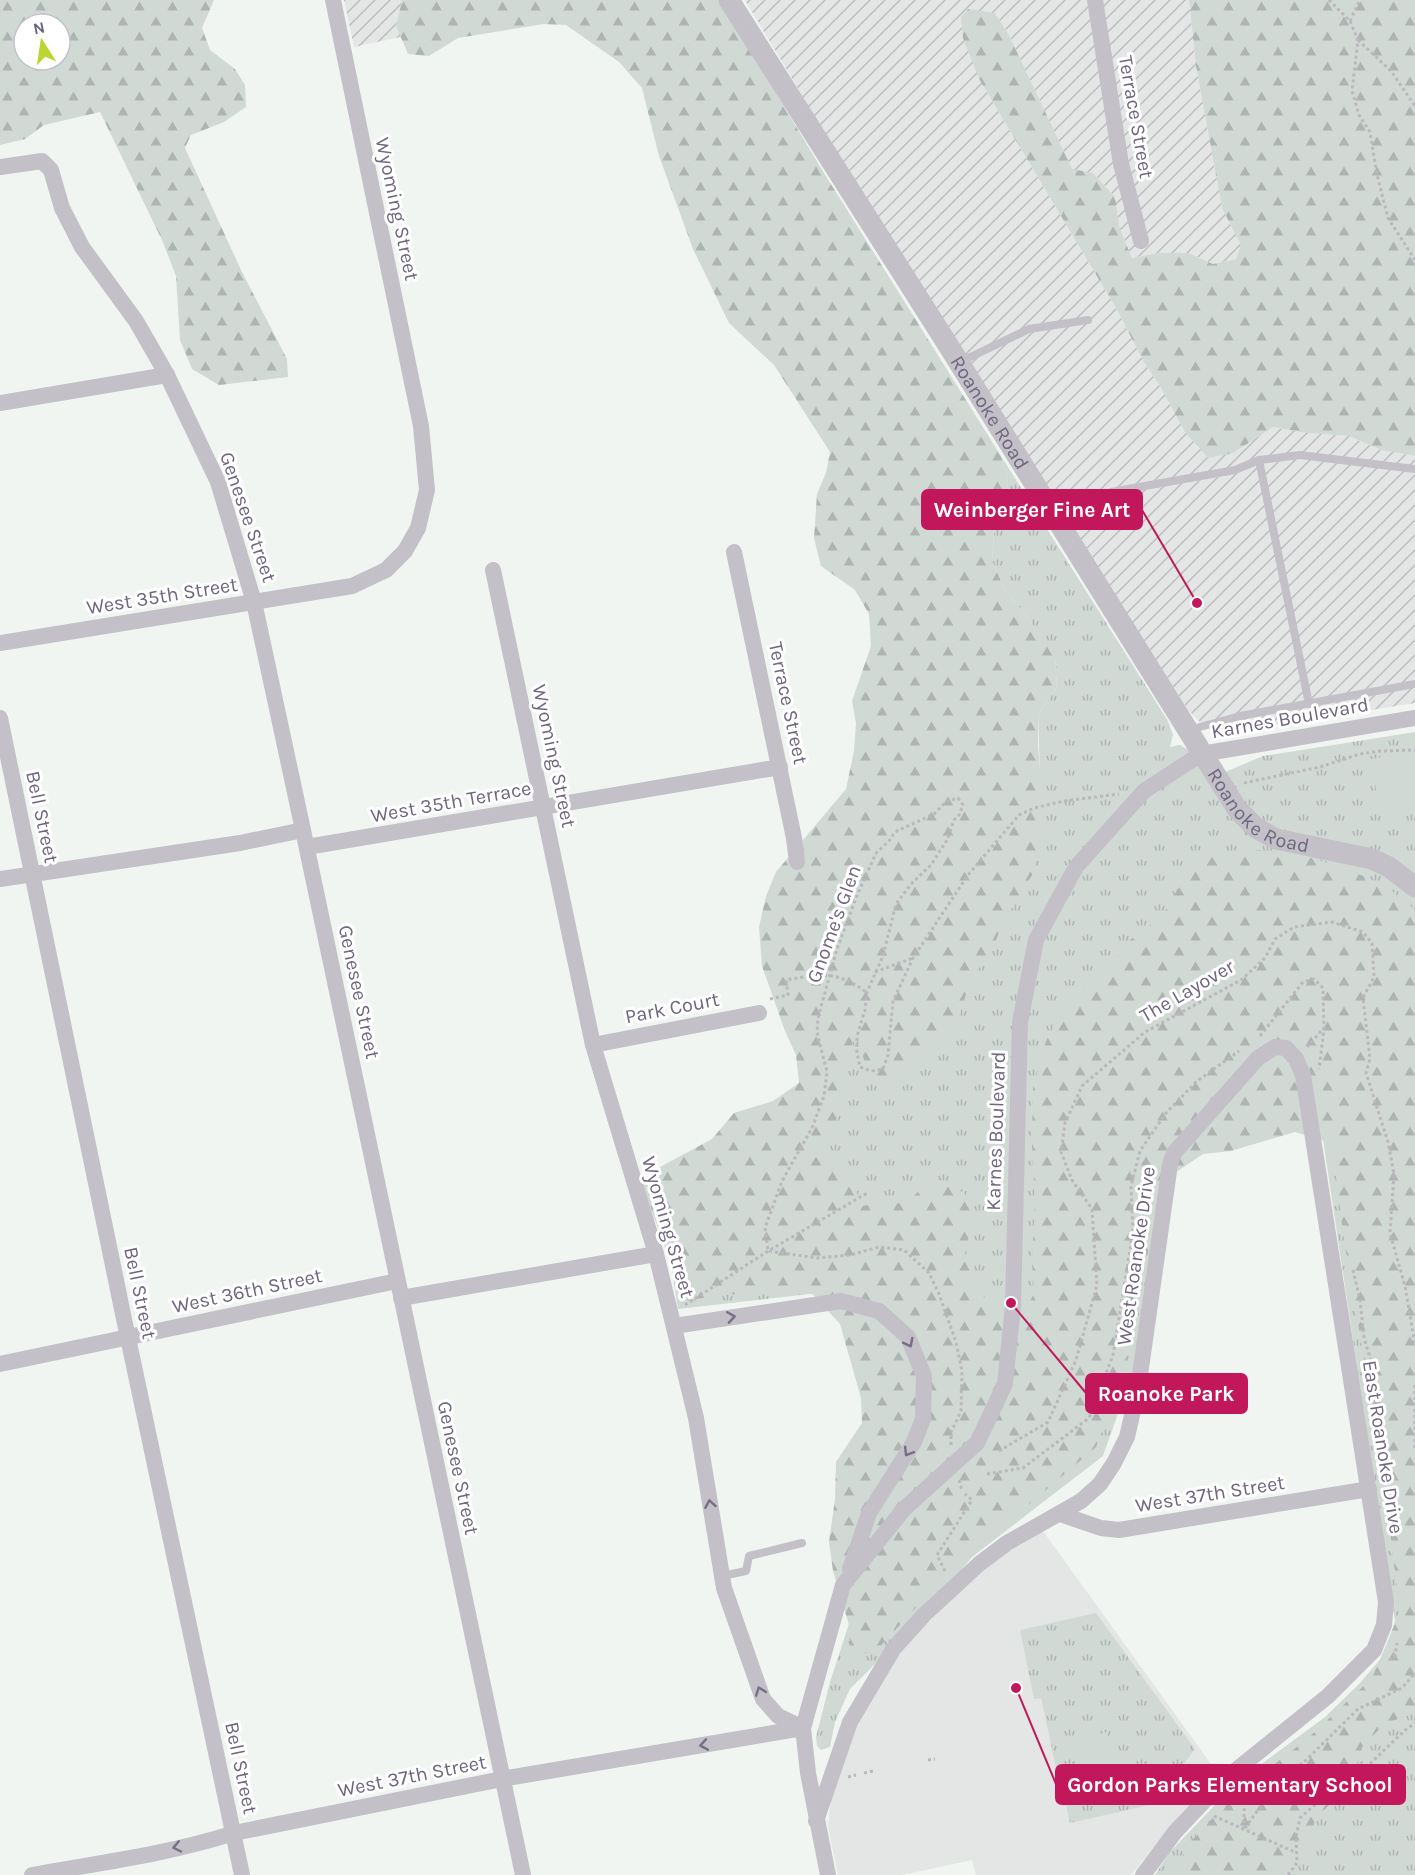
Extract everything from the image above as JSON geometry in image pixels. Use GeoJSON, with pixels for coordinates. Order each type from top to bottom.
{"type":"FeatureCollection","features":[{"type":"Feature","properties":{"kind":"street","name":"Wyoming Street"},"geometry":{"type":"LineString","coordinates":[[333,0],[421,426]]}},
{"type":"Feature","properties":{"kind":"street","name":"Roanoke Road"},"geometry":{"type":"LineString","coordinates":[[729,0],[1237,809],[1256,828],[1276,838],[1372,859],[1389,867],[1415,887]]}},
{"type":"Feature","properties":{"kind":"street","name":"Terrace Street"},"geometry":{"type":"LineString","coordinates":[[1095,0],[1121,164],[1141,242]]}},
{"type":"Feature","properties":{"kind":"street","name":"Genesee Street"},"geometry":{"type":"LineString","coordinates":[[0,167],[42,161],[51,170],[62,208],[82,247],[136,321],[167,375],[218,482],[254,602],[522,1875]]}},
{"type":"Feature","properties":{"kind":"street"},"geometry":{"type":"LineString","coordinates":[[0,403],[167,375]]}},
{"type":"Feature","properties":{"kind":"street","name":"West 35th Street"},"geometry":{"type":"LineString","coordinates":[[0,643],[352,586],[386,570],[405,551],[418,528],[427,490],[421,426]]}},
{"type":"Feature","properties":{"kind":"street","name":"Terrace Street"},"geometry":{"type":"LineString","coordinates":[[734,552],[780,767],[794,838],[796,862]]}},
{"type":"Feature","properties":{"kind":"street","name":"Wyoming Street"},"geometry":{"type":"LineString","coordinates":[[493,570],[594,1045],[656,1254],[696,1418],[724,1588],[763,1700],[778,1716],[803,1728]]}},
{"type":"Feature","properties":{"kind":"street","name":"Bell Street"},"geometry":{"type":"LineString","coordinates":[[0,718],[242,1875]]}},
{"type":"Feature","properties":{"kind":"street","name":"Karnes Boulevard"},"geometry":{"type":"LineString","coordinates":[[803,1728],[843,1585],[904,1509],[977,1443],[1005,1384],[1013,1306],[1020,1022],[1036,940],[1076,867],[1144,791],[1201,754],[1415,718]]}},
{"type":"Feature","properties":{"kind":"street","name":"West 35th Terrace"},"geometry":{"type":"LineString","coordinates":[[307,847],[780,767]]}},
{"type":"Feature","properties":{"kind":"street"},"geometry":{"type":"LineString","coordinates":[[0,879],[240,843],[303,830]]}},
{"type":"Feature","properties":{"kind":"street","name":"Park Court"},"geometry":{"type":"LineString","coordinates":[[594,1045],[760,1007]]}},
{"type":"Feature","properties":{"kind":"street"},"geometry":{"type":"LineString","coordinates":[[1267,1052],[1275,1047],[1286,1048],[1296,1059]]}},
{"type":"Feature","properties":{"kind":"street","name":"West Roanoke Drive"},"geometry":{"type":"LineString","coordinates":[[816,1821],[850,1722],[894,1648],[925,1614],[979,1564],[1007,1542],[1081,1501],[1100,1484],[1126,1437],[1138,1389],[1170,1164],[1174,1153],[1258,1058],[1267,1052]]}},
{"type":"Feature","properties":{"kind":"street","name":"East Roanoke Drive"},"geometry":{"type":"LineString","coordinates":[[1143,1875],[1175,1832],[1225,1779],[1328,1696],[1374,1650],[1384,1625],[1386,1602],[1369,1490],[1303,1075],[1296,1059]]}},
{"type":"Feature","properties":{"kind":"street"},"geometry":{"type":"LineString","coordinates":[[401,1298],[656,1254]]}},
{"type":"Feature","properties":{"kind":"street","name":"West 36th Street"},"geometry":{"type":"LineString","coordinates":[[0,1364],[397,1281]]}},
{"type":"Feature","properties":{"kind":"street"},"geometry":{"type":"LineString","coordinates":[[672,1320],[841,1301],[879,1311],[908,1337],[924,1376],[922,1419],[914,1442],[869,1513],[843,1585]]}},
{"type":"Feature","properties":{"kind":"street","name":"West 37th Street"},"geometry":{"type":"LineString","coordinates":[[1060,1514],[1101,1528],[1119,1530],[1369,1490]]}},
{"type":"Feature","properties":{"kind":"street"},"geometry":{"type":"LineString","coordinates":[[803,1728],[816,1821],[828,1875]]}},
{"type":"Feature","properties":{"kind":"street","name":"West 37th Street"},"geometry":{"type":"LineString","coordinates":[[32,1875],[203,1842],[234,1833],[502,1779],[803,1728]]}},
{"type":"Feature","properties":{"kind":"lane"},"geometry":{"type":"LineString","coordinates":[[959,363],[1029,329],[1088,320]]}},
{"type":"Feature","properties":{"kind":"lane"},"geometry":{"type":"LineString","coordinates":[[1054,515],[1111,492],[1235,470],[1259,459],[1300,455],[1415,469]]}},
{"type":"Feature","properties":{"kind":"lane"},"geometry":{"type":"LineString","coordinates":[[1259,459],[1309,704]]}},
{"type":"Feature","properties":{"kind":"lane"},"geometry":{"type":"LineString","coordinates":[[1187,731],[1240,716],[1415,684]]}},
{"type":"Feature","properties":{"kind":"lane"},"geometry":{"type":"LineString","coordinates":[[722,1576],[746,1571],[749,1556],[802,1543]]}},
{"type":"Feature","properties":{"kind":"path"},"geometry":{"type":"LineString","coordinates":[[1329,0],[1350,21],[1358,40],[1391,71],[1415,106]]}},
{"type":"Feature","properties":{"kind":"path"},"geometry":{"type":"LineString","coordinates":[[1350,21],[1360,0]]}},
{"type":"Feature","properties":{"kind":"path"},"geometry":{"type":"LineString","coordinates":[[1358,40],[1352,91],[1359,115],[1370,132],[1377,175],[1388,218],[1415,260]]}},
{"type":"Feature","properties":{"kind":"path"},"geometry":{"type":"LineString","coordinates":[[1237,778],[1241,783],[1320,767],[1360,754],[1415,750]]}},
{"type":"Feature","properties":{"kind":"path","name":"Gnome's Glen"},"geometry":{"type":"LineString","coordinates":[[768,1251],[765,1228],[779,1190],[812,1128],[824,1096],[826,1072],[818,1025],[837,949],[855,898],[876,853],[895,832],[934,814],[948,801],[958,798],[963,805],[954,820],[947,840],[931,865],[896,904],[883,956],[867,992],[865,1010],[857,1036],[860,1067],[871,1071],[883,1069],[888,1055],[893,1001],[912,958],[968,875],[1019,815],[1034,808],[1064,801],[1144,791]]}},
{"type":"Feature","properties":{"kind":"path","name":"The Layover"},"geometry":{"type":"LineString","coordinates":[[999,1451],[1048,1422],[1076,1360],[1097,1285],[1092,1209],[1072,1180],[1061,1152],[1065,1123],[1082,1086],[1144,1032],[1241,980],[1265,958],[1275,939],[1294,927],[1332,922],[1363,932],[1372,943],[1374,977],[1363,998],[1370,1059],[1366,1072],[1388,1142],[1394,1174],[1390,1233],[1405,1286],[1415,1345]]}},
{"type":"Feature","properties":{"kind":"path"},"geometry":{"type":"LineString","coordinates":[[875,972],[912,958]]}},
{"type":"Feature","properties":{"kind":"path"},"geometry":{"type":"LineString","coordinates":[[760,1007],[788,995],[786,980],[830,974],[854,982],[867,992]]}},
{"type":"Feature","properties":{"kind":"path"},"geometry":{"type":"LineString","coordinates":[[1267,1052],[1258,1038],[1303,982],[1314,979],[1323,988]]}},
{"type":"Feature","properties":{"kind":"path"},"geometry":{"type":"LineString","coordinates":[[1296,1059],[1324,1028]]}},
{"type":"Feature","properties":{"kind":"path"},"geometry":{"type":"LineString","coordinates":[[987,1474],[1023,1468],[1089,1418],[1113,1355],[1133,1230],[1131,1186],[1140,1151],[1166,1113],[1196,1082],[1240,1051]]}},
{"type":"Feature","properties":{"kind":"path"},"geometry":{"type":"LineString","coordinates":[[672,1320],[768,1251],[869,1192]]}},
{"type":"Feature","properties":{"kind":"path"},"geometry":{"type":"LineString","coordinates":[[768,1251],[817,1258],[850,1255],[879,1247],[904,1250],[929,1273],[953,1332],[962,1371],[961,1412],[951,1432],[950,1452],[954,1464]]}},
{"type":"Feature","properties":{"kind":"path"},"geometry":{"type":"LineString","coordinates":[[1415,1385],[1415,1448]]}},
{"type":"Feature","properties":{"kind":"path"},"geometry":{"type":"LineString","coordinates":[[945,1571],[937,1555],[972,1500],[965,1494]]}},
{"type":"Feature","properties":{"kind":"path"},"geometry":{"type":"LineString","coordinates":[[1244,1829],[1278,1782],[1305,1761],[1358,1709],[1402,1689],[1415,1673]]}},
{"type":"Feature","properties":{"kind":"path"},"geometry":{"type":"LineString","coordinates":[[1288,1875],[1297,1863],[1297,1827],[1300,1818],[1327,1794],[1348,1785],[1415,1723]]}},
{"type":"Feature","properties":{"kind":"path"},"geometry":{"type":"LineString","coordinates":[[928,1760],[935,1759]]}},
{"type":"Feature","properties":{"kind":"path"},"geometry":{"type":"LineString","coordinates":[[864,1773],[873,1771]]}},
{"type":"Feature","properties":{"kind":"path"},"geometry":{"type":"LineString","coordinates":[[1197,1809],[1297,1853]]}},
{"type":"Feature","properties":{"kind":"shaded area"},"geometry":{"type":"Polygon","coordinates":[[[344,0],[402,0],[396,26],[401,37],[354,47],[344,0]]]}},
{"type":"Feature","properties":{"kind":"shaded area"},"geometry":{"type":"Polygon","coordinates":[[[745,0],[1189,0],[1196,66],[1222,207],[1241,245],[1236,259],[1213,264],[1189,253],[1158,253],[1132,258],[1120,229],[1115,197],[1093,173],[1072,170],[1010,37],[995,13],[979,79],[1116,308],[1145,364],[1160,386],[1233,453],[1273,427],[1307,433],[1349,436],[1381,450],[1415,456],[1415,703],[1223,734],[1203,725],[1188,710],[872,212],[745,0]]]}},
{"type":"Feature","properties":{"kind":"shaded area"},"geometry":{"type":"Polygon","coordinates":[[[1043,1531],[1219,1775],[1182,1812],[1131,1875],[976,1875],[972,1860],[902,1875],[838,1875],[828,1826],[833,1784],[855,1720],[897,1656],[952,1598],[998,1558],[1043,1531]]]}},
{"type":"Feature","properties":{"kind":"green space"},"geometry":{"type":"Polygon","coordinates":[[[0,0],[214,0],[202,28],[210,50],[235,69],[245,85],[246,107],[224,122],[191,135],[185,148],[241,270],[287,359],[288,377],[219,385],[192,369],[180,340],[176,276],[162,240],[100,112],[44,125],[25,139],[0,145],[0,0]]]}},
{"type":"Feature","properties":{"kind":"green space"},"geometry":{"type":"Polygon","coordinates":[[[402,0],[720,0],[824,173],[1001,456],[1008,477],[1005,505],[994,531],[992,561],[1005,590],[1055,657],[1057,687],[1038,715],[1043,812],[1034,872],[1003,922],[993,948],[970,981],[957,1024],[926,1055],[885,1082],[868,1073],[857,1037],[844,1056],[844,1088],[835,1123],[822,1152],[834,1172],[851,1181],[863,1206],[882,1201],[905,1204],[920,1190],[942,1180],[964,1193],[974,1214],[965,1254],[973,1280],[991,1308],[1026,1310],[1034,1293],[1032,1263],[1035,1200],[1032,1144],[1033,1088],[1046,1041],[1073,994],[1105,970],[1130,940],[1163,915],[1177,890],[1195,870],[1218,853],[1249,849],[1305,856],[1345,868],[1385,886],[1415,910],[1415,1712],[1385,1724],[1363,1745],[1354,1774],[1339,1795],[1315,1819],[1310,1843],[1294,1860],[1274,1875],[1185,1875],[1181,1868],[1184,1849],[1233,1796],[1306,1740],[1372,1678],[1400,1612],[1383,1473],[1343,1233],[1332,1143],[1295,1132],[1231,1151],[1203,1154],[1163,1181],[1121,1382],[1096,1447],[954,1566],[876,1651],[860,1654],[850,1646],[849,1625],[833,1571],[829,1542],[835,1499],[836,1462],[862,1423],[861,1398],[840,1324],[804,1285],[688,1300],[673,1245],[653,1191],[660,1167],[712,1139],[734,1113],[773,1101],[799,1083],[796,1055],[762,966],[759,927],[766,896],[776,872],[846,789],[854,751],[856,723],[852,701],[871,646],[869,614],[855,590],[821,566],[814,538],[817,494],[826,473],[830,452],[774,365],[729,323],[693,249],[659,156],[642,88],[619,62],[566,25],[544,24],[458,38],[429,56],[408,54],[396,26],[402,0]]]}},
{"type":"Feature","properties":{"kind":"green space"},"geometry":{"type":"Polygon","coordinates":[[[1189,0],[1415,0],[1415,456],[1381,450],[1349,436],[1307,433],[1273,427],[1233,453],[1208,458],[1185,432],[1145,364],[1116,308],[979,79],[963,38],[961,17],[968,9],[995,13],[1010,37],[1072,169],[1093,173],[1115,197],[1120,229],[1132,258],[1158,253],[1189,253],[1213,264],[1236,259],[1241,245],[1222,208],[1196,66],[1189,0]]]}},
{"type":"Feature","properties":{"kind":"green space"},"geometry":{"type":"Polygon","coordinates":[[[1001,456],[1168,721],[1173,735],[1170,747],[1180,745],[1225,772],[1263,756],[1415,732],[1415,1875],[1155,1875],[1169,1853],[1237,1782],[1325,1717],[1359,1684],[1384,1655],[1395,1621],[1315,1086],[1177,1138],[1134,1368],[1103,1456],[972,1557],[925,1614],[850,1689],[835,1722],[830,1747],[821,1750],[817,1746],[816,1737],[830,1682],[853,1611],[879,1497],[845,1290],[678,1309],[671,1263],[641,1182],[794,1134],[894,803],[1040,773],[1038,715],[1057,687],[1055,658],[1025,614],[1005,590],[992,561],[994,531],[1005,505],[1008,477],[1001,456]]]}},
{"type":"Feature","properties":{"kind":"green space"},"geometry":{"type":"Polygon","coordinates":[[[1415,752],[1415,803],[1379,809],[1371,759],[1415,752]]]}},
{"type":"Feature","properties":{"kind":"green space"},"geometry":{"type":"Polygon","coordinates":[[[1096,1613],[1195,1749],[1154,1804],[1070,1823],[1064,1796],[1068,1795],[1063,1772],[1057,1772],[1041,1698],[1034,1699],[1020,1630],[1096,1613]]]}},
{"type":"Feature","properties":{"kind":"green space"},"geometry":{"type":"Polygon","coordinates":[[[1107,1732],[1120,1780],[1088,1789],[1074,1741],[1107,1732]]]}},
{"type":"Feature","properties":{"kind":"place","name":"Weinberger Fine Art"},"geometry":{"type":"Point","coordinates":[1197,603]}},
{"type":"Feature","properties":{"kind":"place","name":"Roanoke Park"},"geometry":{"type":"Point","coordinates":[1011,1303]}},
{"type":"Feature","properties":{"kind":"place","name":"Gordon Parks Elementary School"},"geometry":{"type":"Point","coordinates":[1016,1688]}}]}
